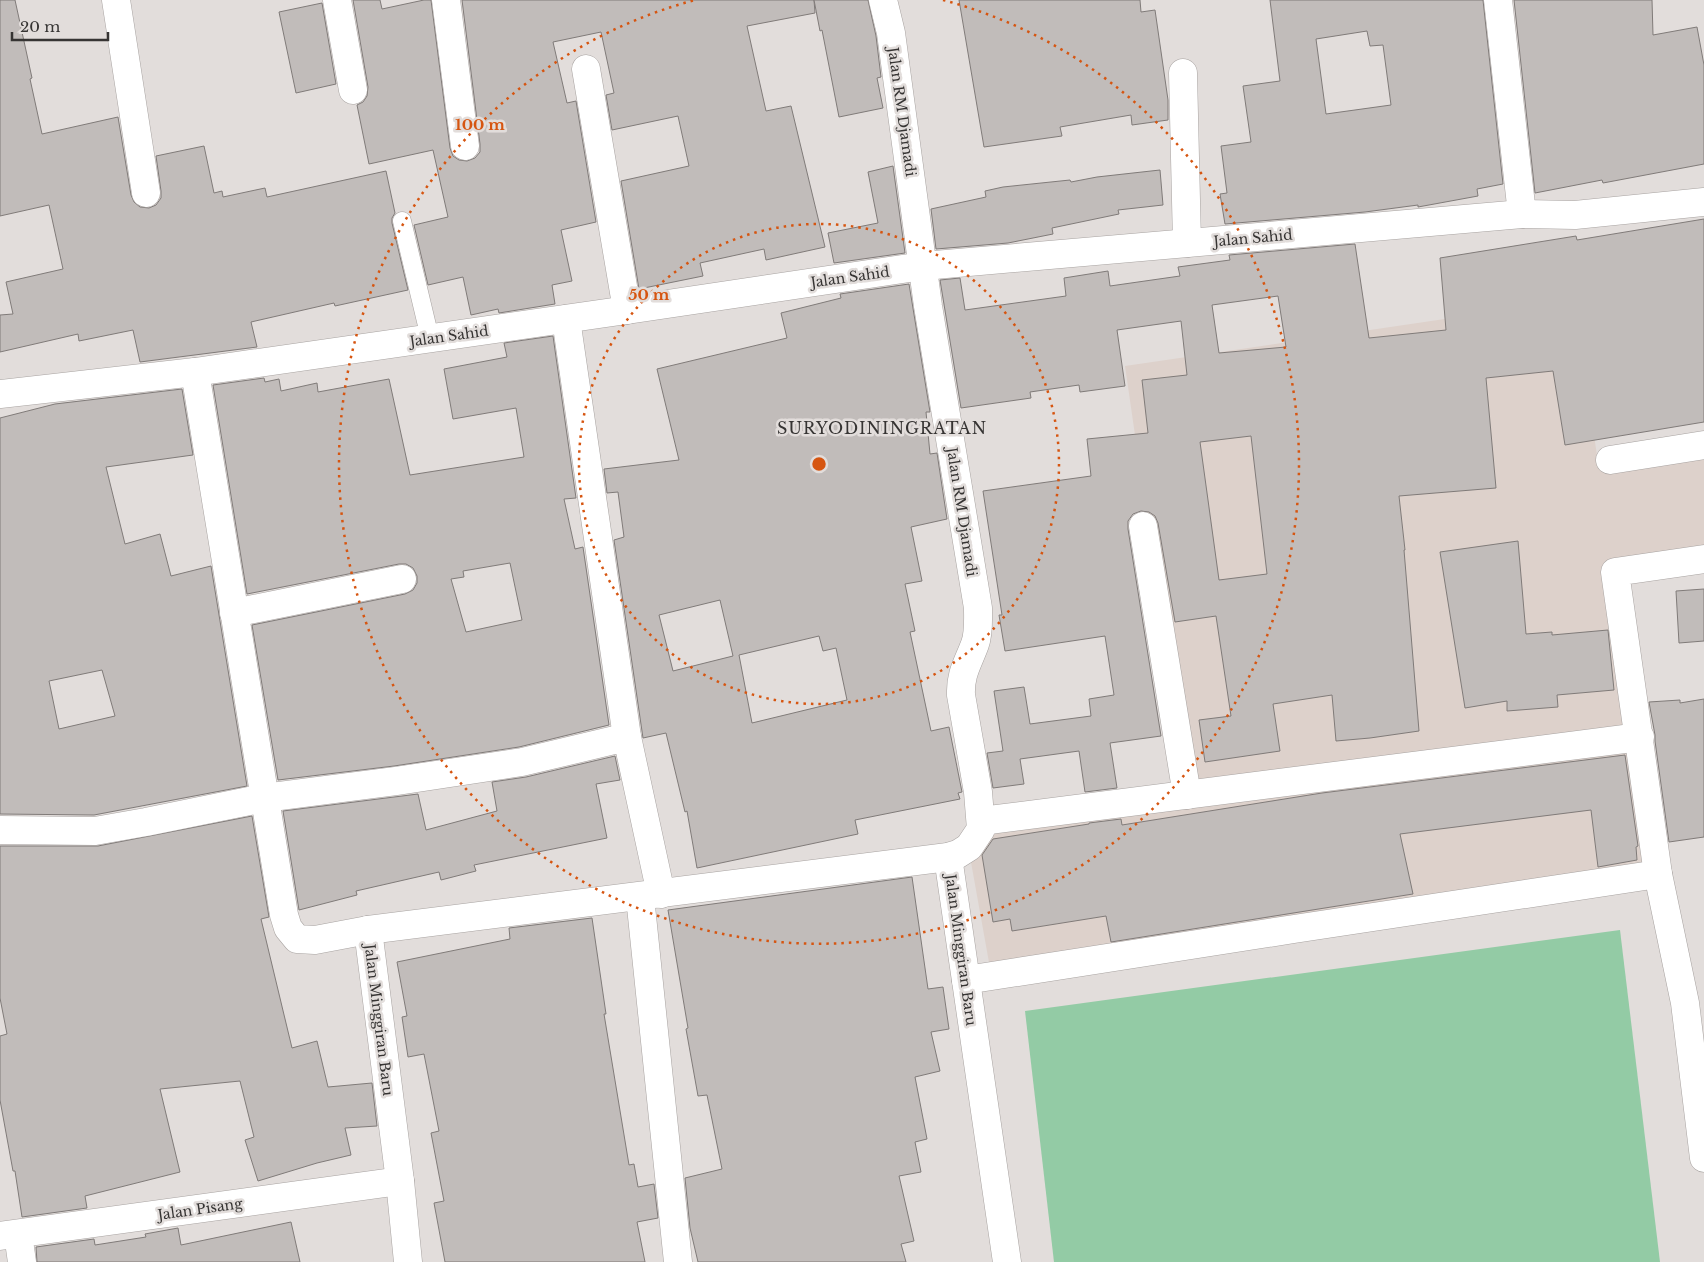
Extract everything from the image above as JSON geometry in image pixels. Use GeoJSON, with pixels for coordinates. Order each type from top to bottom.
{"type":"FeatureCollection","features":[{"type":"Feature","properties":{"kind":"street"},"geometry":{"type":"LineString","coordinates":[[116,0],[146,194]]}},
{"type":"Feature","properties":{"kind":"street"},"geometry":{"type":"LineString","coordinates":[[337,0],[353,90]]}},
{"type":"Feature","properties":{"kind":"street"},"geometry":{"type":"LineString","coordinates":[[446,0],[465,146]]}},
{"type":"Feature","properties":{"kind":"street","name":"Jalan RM Djamadi"},"geometry":{"type":"LineString","coordinates":[[883,0],[891,33],[928,306],[978,608],[978,630],[975,643],[963,671],[961,695],[978,792],[981,829],[969,847],[958,854],[948,857]]}},
{"type":"Feature","properties":{"kind":"street"},"geometry":{"type":"LineString","coordinates":[[1498,0],[1522,214]]}},
{"type":"Feature","properties":{"kind":"street"},"geometry":{"type":"LineString","coordinates":[[586,70],[627,310]]}},
{"type":"Feature","properties":{"kind":"street"},"geometry":{"type":"LineString","coordinates":[[1183,73],[1187,243]]}},
{"type":"Feature","properties":{"kind":"street","name":"Jalan Sahid"},"geometry":{"type":"LineString","coordinates":[[0,394],[194,372],[923,266],[1522,214],[1575,214],[1704,202]]}},
{"type":"Feature","properties":{"kind":"street"},"geometry":{"type":"LineString","coordinates":[[566,319],[650,895],[678,1262]]}},
{"type":"Feature","properties":{"kind":"street"},"geometry":{"type":"LineString","coordinates":[[194,372],[264,798],[284,915],[288,928],[297,940],[315,940],[368,930]]}},
{"type":"Feature","properties":{"kind":"street"},"geometry":{"type":"LineString","coordinates":[[1610,460],[1704,445]]}},
{"type":"Feature","properties":{"kind":"street"},"geometry":{"type":"LineString","coordinates":[[1143,526],[1188,794]]}},
{"type":"Feature","properties":{"kind":"street"},"geometry":{"type":"LineString","coordinates":[[1704,559],[1615,572],[1658,874],[1695,1002],[1704,1158]]}},
{"type":"Feature","properties":{"kind":"street"},"geometry":{"type":"LineString","coordinates":[[234,613],[402,579]]}},
{"type":"Feature","properties":{"kind":"street"},"geometry":{"type":"LineString","coordinates":[[0,830],[95,831],[264,798],[522,762],[627,737]]}},
{"type":"Feature","properties":{"kind":"street"},"geometry":{"type":"LineString","coordinates":[[981,821],[1640,737]]}},
{"type":"Feature","properties":{"kind":"street","name":"Jalan Minggiran Baru"},"geometry":{"type":"LineString","coordinates":[[408,1262],[400,1182],[368,930],[948,857],[1007,1262]]}},
{"type":"Feature","properties":{"kind":"street"},"geometry":{"type":"LineString","coordinates":[[966,980],[1658,874]]}},
{"type":"Feature","properties":{"kind":"street","name":"Jalan Pisang"},"geometry":{"type":"LineString","coordinates":[[9,1235],[400,1182]]}},
{"type":"Feature","properties":{"kind":"street"},"geometry":{"type":"LineString","coordinates":[[9,1235],[22,1262]]}},
{"type":"Feature","properties":{"kind":"lane"},"geometry":{"type":"LineString","coordinates":[[402,221],[430,338]]}},
{"type":"Feature","properties":{"kind":"shaded area"},"geometry":{"type":"Polygon","coordinates":[[[1574,300],[1599,469],[1704,454],[1704,559],[1616,572],[1655,871],[990,968],[969,851],[985,834],[1182,805],[1163,628],[1125,366],[1574,300]]]}},
{"type":"Feature","properties":{"kind":"green space"},"geometry":{"type":"Polygon","coordinates":[[[1620,930],[1660,1262],[1054,1262],[1025,1011],[1620,930]]]}},
{"type":"Feature","properties":{"kind":"building"},"geometry":{"type":"Polygon","coordinates":[[[0,0],[15,0],[42,134],[118,117],[131,195],[134,202],[140,207],[149,208],[156,205],[161,198],[156,156],[204,146],[214,193],[222,191],[223,197],[265,188],[267,197],[386,171],[395,213],[392,223],[408,290],[335,306],[334,303],[251,322],[257,347],[140,362],[133,330],[79,341],[78,334],[0,352],[0,315],[13,314],[6,282],[63,269],[49,205],[0,216],[0,0]]]}},
{"type":"Feature","properties":{"kind":"building"},"geometry":{"type":"Polygon","coordinates":[[[353,0],[380,0],[382,9],[431,0],[450,148],[453,156],[459,160],[467,161],[475,158],[480,152],[480,144],[462,0],[814,0],[815,13],[747,26],[766,111],[791,106],[825,247],[766,260],[764,249],[700,263],[703,276],[639,289],[621,181],[689,166],[678,116],[612,130],[606,95],[614,93],[601,32],[553,42],[567,103],[576,101],[596,222],[561,230],[572,281],[552,285],[555,304],[499,313],[498,309],[471,315],[463,277],[428,285],[414,225],[448,217],[433,150],[369,164],[357,105],[363,102],[367,96],[368,87],[353,0]]]}},
{"type":"Feature","properties":{"kind":"building"},"geometry":{"type":"Polygon","coordinates":[[[814,0],[868,0],[876,36],[881,77],[877,78],[883,108],[839,117],[822,30],[820,31],[814,0]]]}},
{"type":"Feature","properties":{"kind":"building"},"geometry":{"type":"Polygon","coordinates":[[[959,0],[1140,0],[1141,12],[1155,10],[1168,100],[1168,120],[1132,125],[1131,115],[1060,127],[1062,136],[984,147],[959,0]]]}},
{"type":"Feature","properties":{"kind":"building"},"geometry":{"type":"Polygon","coordinates":[[[1270,0],[1483,0],[1503,184],[1477,189],[1478,196],[1418,207],[1418,205],[1365,212],[1225,224],[1220,194],[1227,193],[1221,146],[1251,142],[1243,86],[1280,81],[1270,0]],[[1367,31],[1316,39],[1326,114],[1391,105],[1383,45],[1370,46],[1367,31]]]}},
{"type":"Feature","properties":{"kind":"building"},"geometry":{"type":"Polygon","coordinates":[[[1514,0],[1652,0],[1653,35],[1697,27],[1704,65],[1704,164],[1603,183],[1602,180],[1535,193],[1514,0]]]}},
{"type":"Feature","properties":{"kind":"building"},"geometry":{"type":"Polygon","coordinates":[[[322,3],[336,84],[296,93],[279,12],[322,3]]]}},
{"type":"Feature","properties":{"kind":"building"},"geometry":{"type":"Polygon","coordinates":[[[893,166],[905,253],[834,263],[828,233],[878,223],[868,172],[893,166]]]}},
{"type":"Feature","properties":{"kind":"building"},"geometry":{"type":"Polygon","coordinates":[[[1160,170],[1163,205],[1118,210],[1119,214],[1052,228],[1053,234],[1008,243],[936,249],[931,209],[986,197],[985,191],[1003,187],[1070,180],[1071,182],[1160,170]]]}},
{"type":"Feature","properties":{"kind":"building"},"geometry":{"type":"Polygon","coordinates":[[[1704,219],[1704,422],[1565,445],[1553,371],[1486,378],[1496,488],[1399,496],[1419,731],[1336,741],[1332,695],[1273,704],[1280,751],[1205,762],[1199,720],[1231,716],[1216,616],[1175,622],[1158,523],[1155,516],[1149,512],[1141,511],[1133,514],[1128,521],[1128,529],[1161,736],[1110,743],[1117,788],[1085,792],[1079,751],[1020,759],[1024,784],[993,788],[987,753],[1003,751],[994,691],[1024,687],[1030,724],[1091,716],[1089,699],[1114,695],[1105,636],[1005,651],[999,615],[1002,615],[983,491],[1091,476],[1087,439],[1148,433],[1142,380],[1187,375],[1181,321],[1117,330],[1125,386],[1080,392],[1079,385],[1030,392],[1031,398],[961,408],[940,280],[960,278],[965,310],[1066,296],[1064,278],[1108,271],[1110,286],[1180,276],[1178,267],[1230,260],[1229,255],[1355,244],[1369,338],[1446,330],[1440,258],[1576,236],[1577,240],[1704,219]],[[1278,296],[1212,305],[1219,353],[1286,347],[1278,296]],[[1251,436],[1200,442],[1219,580],[1267,574],[1251,436]]]}},
{"type":"Feature","properties":{"kind":"building"},"geometry":{"type":"Polygon","coordinates":[[[909,284],[930,412],[926,412],[930,454],[937,453],[947,519],[911,527],[922,581],[905,584],[915,631],[910,632],[931,731],[949,727],[962,792],[958,793],[960,799],[855,820],[858,834],[697,868],[687,811],[685,812],[666,733],[643,738],[614,540],[624,537],[618,492],[607,493],[604,469],[679,460],[657,369],[787,338],[781,313],[841,298],[840,294],[909,284]],[[720,600],[659,615],[673,671],[733,656],[720,600]],[[819,636],[739,655],[752,723],[847,700],[836,648],[823,651],[819,636]]]}},
{"type":"Feature","properties":{"kind":"building"},"geometry":{"type":"Polygon","coordinates":[[[553,336],[576,498],[564,499],[575,549],[583,547],[609,725],[519,747],[394,766],[278,780],[252,625],[405,594],[413,590],[417,583],[417,576],[413,568],[406,564],[399,564],[247,594],[213,385],[264,378],[265,382],[279,379],[281,391],[317,383],[318,392],[389,379],[410,475],[524,457],[516,408],[453,419],[444,369],[507,357],[504,343],[553,336]],[[510,563],[463,571],[464,577],[451,579],[466,632],[522,620],[510,563]]]}},
{"type":"Feature","properties":{"kind":"building"},"geometry":{"type":"Polygon","coordinates":[[[182,389],[193,455],[106,467],[125,544],[160,534],[171,576],[211,566],[247,786],[94,815],[0,814],[0,418],[55,404],[182,389]],[[102,670],[49,681],[59,729],[115,716],[102,670]]]}},
{"type":"Feature","properties":{"kind":"building"},"geometry":{"type":"Polygon","coordinates":[[[1518,541],[1526,634],[1552,632],[1552,635],[1608,630],[1614,690],[1557,695],[1558,707],[1507,711],[1507,701],[1465,708],[1440,552],[1518,541]]]}},
{"type":"Feature","properties":{"kind":"building"},"geometry":{"type":"Polygon","coordinates":[[[1704,589],[1704,641],[1679,643],[1676,591],[1704,589]]]}},
{"type":"Feature","properties":{"kind":"building"},"geometry":{"type":"Polygon","coordinates":[[[1704,699],[1704,837],[1669,842],[1649,702],[1680,700],[1680,703],[1704,699]]]}},
{"type":"Feature","properties":{"kind":"building"},"geometry":{"type":"Polygon","coordinates":[[[1625,755],[1638,846],[1636,847],[1637,860],[1598,867],[1591,810],[1400,834],[1413,894],[1111,942],[1106,916],[1012,931],[1010,919],[993,922],[982,855],[993,839],[1089,823],[1121,819],[1122,825],[1322,793],[1625,755]]]}},
{"type":"Feature","properties":{"kind":"building"},"geometry":{"type":"Polygon","coordinates":[[[615,756],[620,780],[596,784],[607,838],[474,865],[476,871],[441,880],[439,872],[356,891],[357,895],[299,910],[283,811],[418,794],[426,830],[497,811],[492,782],[526,777],[615,756]]]}},
{"type":"Feature","properties":{"kind":"building"},"geometry":{"type":"Polygon","coordinates":[[[252,816],[269,917],[261,919],[292,1048],[317,1041],[328,1087],[372,1083],[377,1126],[345,1128],[351,1155],[258,1181],[245,1140],[254,1137],[240,1081],[160,1089],[180,1172],[85,1196],[87,1208],[22,1217],[15,1171],[13,1171],[0,1100],[0,1036],[7,1034],[0,998],[0,846],[98,846],[252,816]]]}},
{"type":"Feature","properties":{"kind":"building"},"geometry":{"type":"Polygon","coordinates":[[[912,877],[928,989],[943,987],[949,1029],[931,1032],[940,1071],[915,1077],[927,1139],[915,1142],[921,1172],[899,1176],[914,1241],[901,1244],[906,1262],[698,1262],[690,1228],[685,1178],[722,1169],[707,1095],[698,1096],[668,910],[912,877]]]}},
{"type":"Feature","properties":{"kind":"building"},"geometry":{"type":"Polygon","coordinates":[[[592,918],[606,1014],[604,1014],[629,1165],[634,1164],[638,1187],[654,1184],[658,1218],[637,1222],[645,1262],[445,1262],[434,1203],[444,1201],[431,1133],[439,1131],[424,1054],[408,1057],[402,1017],[407,1016],[397,962],[510,939],[509,928],[592,918]]]}},
{"type":"Feature","properties":{"kind":"building"},"geometry":{"type":"Polygon","coordinates":[[[291,1222],[300,1262],[37,1262],[36,1247],[94,1239],[95,1245],[146,1237],[145,1234],[178,1228],[181,1245],[291,1222]]]}},
{"type":"Feature","properties":{"kind":"district","name":"SURYODININGRATAN"},"geometry":{"type":"Point","coordinates":[882,428]}}]}
